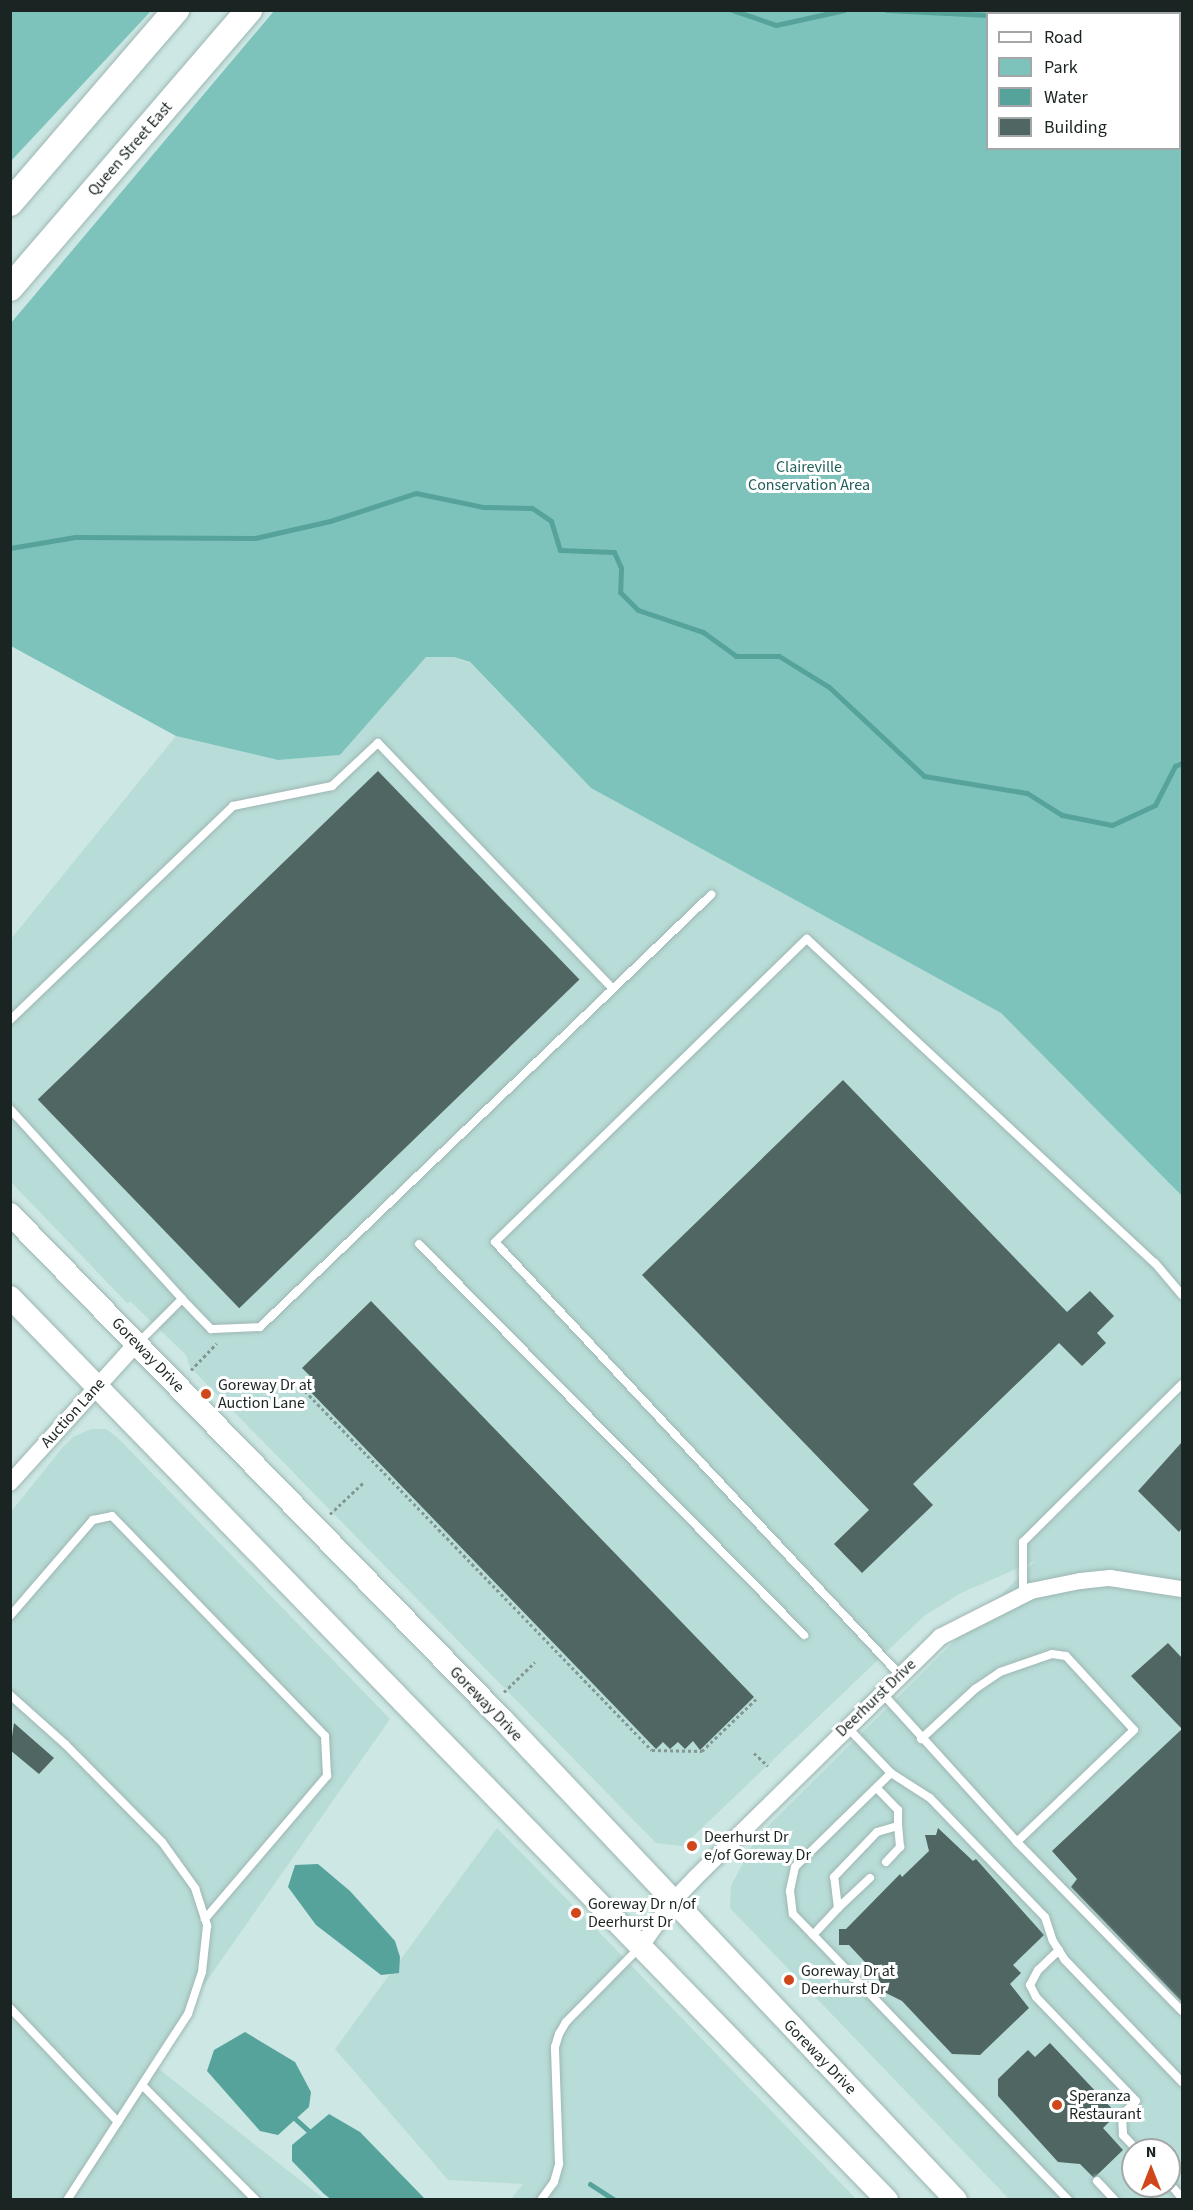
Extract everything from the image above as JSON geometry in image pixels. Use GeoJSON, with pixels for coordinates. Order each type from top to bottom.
{"type":"FeatureCollection","features":[{"type":"Feature","properties":{"kind":"main road"},"geometry":{"type":"LineString","coordinates":[[10,203],[176,10]]}},
{"type":"Feature","properties":{"kind":"main road","name":"Queen Street East"},"geometry":{"type":"LineString","coordinates":[[10,288],[249,10]]}},
{"type":"Feature","properties":{"kind":"main road","name":"Goreway Drive"},"geometry":{"type":"LineString","coordinates":[[10,1214],[503,1720],[672,1902],[956,2199]]}},
{"type":"Feature","properties":{"kind":"main road"},"geometry":{"type":"LineString","coordinates":[[10,1297],[887,2199]]}},
{"type":"Feature","properties":{"kind":"street","name":"Auction Lane"},"geometry":{"type":"LineString","coordinates":[[10,1483],[136,1344]]}},
{"type":"Feature","properties":{"kind":"street","name":"Deerhurst Drive"},"geometry":{"type":"LineString","coordinates":[[641,1946],[672,1902],[899,1674],[940,1637],[1023,1595],[1080,1581],[1110,1578],[1182,1589]]}},
{"type":"Feature","properties":{"kind":"lane"},"geometry":{"type":"LineString","coordinates":[[10,1020],[233,806],[332,786],[378,743],[613,989]]}},
{"type":"Feature","properties":{"kind":"lane"},"geometry":{"type":"LineString","coordinates":[[10,1110],[211,1329],[260,1327],[711,895]]}},
{"type":"Feature","properties":{"kind":"lane"},"geometry":{"type":"LineString","coordinates":[[899,1674],[495,1242],[807,939],[1155,1263],[1182,1295]]}},
{"type":"Feature","properties":{"kind":"lane"},"geometry":{"type":"LineString","coordinates":[[419,1244],[804,1635]]}},
{"type":"Feature","properties":{"kind":"lane"},"geometry":{"type":"LineString","coordinates":[[136,1344],[182,1299]]}},
{"type":"Feature","properties":{"kind":"lane"},"geometry":{"type":"LineString","coordinates":[[1023,1595],[1023,1542],[1182,1384]]}},
{"type":"Feature","properties":{"kind":"lane"},"geometry":{"type":"LineString","coordinates":[[10,1616],[93,1520],[112,1516],[325,1736],[327,1776],[205,1919]]}},
{"type":"Feature","properties":{"kind":"lane"},"geometry":{"type":"LineString","coordinates":[[921,1739],[975,1689],[1000,1672],[1052,1654],[1066,1656],[1134,1730],[1017,1842]]}},
{"type":"Feature","properties":{"kind":"lane"},"geometry":{"type":"LineString","coordinates":[[881,1692],[921,1739],[1017,1842],[1182,2011]]}},
{"type":"Feature","properties":{"kind":"lane"},"geometry":{"type":"LineString","coordinates":[[10,1695],[65,1744],[162,1842],[195,1888],[205,1919],[202,1972],[188,2014],[67,2199]]}},
{"type":"Feature","properties":{"kind":"lane"},"geometry":{"type":"LineString","coordinates":[[847,1726],[891,1773],[930,1798],[1045,1917],[1059,1950],[1182,2082]]}},
{"type":"Feature","properties":{"kind":"lane"},"geometry":{"type":"LineString","coordinates":[[891,1773],[795,1867],[790,1891],[793,1914],[1068,2199]]}},
{"type":"Feature","properties":{"kind":"lane"},"geometry":{"type":"LineString","coordinates":[[877,1788],[898,1810],[900,1847],[886,1862]]}},
{"type":"Feature","properties":{"kind":"lane"},"geometry":{"type":"LineString","coordinates":[[838,1908],[834,1877],[877,1832],[898,1826]]}},
{"type":"Feature","properties":{"kind":"lane"},"geometry":{"type":"LineString","coordinates":[[813,1935],[870,1878]]}},
{"type":"Feature","properties":{"kind":"lane"},"geometry":{"type":"LineString","coordinates":[[541,2199],[554,2182],[559,2164],[555,2047],[559,2034],[566,2022],[641,1946]]}},
{"type":"Feature","properties":{"kind":"lane"},"geometry":{"type":"LineString","coordinates":[[1059,1950],[1038,1970],[1030,1985],[1036,1997],[1137,2101],[1122,2115],[1123,2135],[1126,2138]]}},
{"type":"Feature","properties":{"kind":"lane"},"geometry":{"type":"LineString","coordinates":[[10,2008],[118,2122]]}},
{"type":"Feature","properties":{"kind":"lane"},"geometry":{"type":"LineString","coordinates":[[142,2085],[256,2199]]}},
{"type":"Feature","properties":{"kind":"lane"},"geometry":{"type":"LineString","coordinates":[[1096,2181],[1115,2199]]}},
{"type":"Feature","properties":{"kind":"path"},"geometry":{"type":"LineString","coordinates":[[191,1370],[221,1339]]}},
{"type":"Feature","properties":{"kind":"path"},"geometry":{"type":"LineString","coordinates":[[304,1391],[652,1750],[702,1751],[756,1699]]}},
{"type":"Feature","properties":{"kind":"path"},"geometry":{"type":"LineString","coordinates":[[330,1514],[363,1483]]}},
{"type":"Feature","properties":{"kind":"path"},"geometry":{"type":"LineString","coordinates":[[504,1692],[535,1662]]}},
{"type":"Feature","properties":{"kind":"path"},"geometry":{"type":"LineString","coordinates":[[754,1753],[768,1766]]}},
{"type":"Feature","properties":{"kind":"shaded area"},"geometry":{"type":"Polygon","coordinates":[[[426,656],[454,657],[470,663],[591,788],[1001,1013],[1182,1196],[1182,2199],[1009,2199],[730,1908],[731,1886],[756,1838],[1035,1561],[961,1593],[924,1616],[683,1846],[656,1843],[190,1367],[186,1355],[131,1302],[127,1303],[11,1182],[11,939],[176,736],[278,760],[340,755],[426,656]]]}},
{"type":"Feature","properties":{"kind":"shaded area"},"geometry":{"type":"Polygon","coordinates":[[[91,1429],[106,1429],[117,1437],[390,1719],[150,2062],[324,2199],[11,2199],[10,1513],[63,1447],[73,1437],[91,1429]]]}},
{"type":"Feature","properties":{"kind":"shaded area"},"geometry":{"type":"Polygon","coordinates":[[[497,1828],[856,2199],[511,2199],[523,2184],[448,2180],[335,2049],[497,1828]]]}},
{"type":"Feature","properties":{"kind":"green space"},"geometry":{"type":"Polygon","coordinates":[[[10,11],[151,11],[11,161],[10,11]]]}},
{"type":"Feature","properties":{"kind":"green space","name":"Claireville Conservation Area"},"geometry":{"type":"Polygon","coordinates":[[[274,11],[1182,11],[1182,1196],[1001,1013],[591,788],[470,662],[454,657],[426,657],[340,755],[278,760],[176,736],[11,646],[11,323],[274,11]]]}},
{"type":"Feature","properties":{"kind":"water"},"geometry":{"type":"Polygon","coordinates":[[[318,1864],[350,1891],[395,1941],[400,1957],[399,1973],[381,1975],[316,1925],[288,1887],[295,1865],[318,1864]]]}},
{"type":"Feature","properties":{"kind":"water"},"geometry":{"type":"Polygon","coordinates":[[[245,2032],[295,2062],[311,2092],[309,2107],[278,2135],[260,2131],[207,2071],[214,2050],[245,2032]]]}},
{"type":"Feature","properties":{"kind":"water"},"geometry":{"type":"Polygon","coordinates":[[[329,2114],[360,2132],[425,2199],[332,2200],[324,2194],[292,2161],[292,2145],[329,2114]]]}},
{"type":"Feature","properties":{"kind":"building"},"geometry":{"type":"Polygon","coordinates":[[[378,771],[579,980],[239,1308],[38,1100],[378,771]]]}},
{"type":"Feature","properties":{"kind":"building"},"geometry":{"type":"Polygon","coordinates":[[[843,1080],[1067,1312],[1090,1291],[1114,1316],[1097,1333],[1106,1343],[1082,1366],[1059,1343],[913,1484],[933,1505],[862,1573],[834,1544],[869,1510],[642,1275],[843,1080]]]}},
{"type":"Feature","properties":{"kind":"building"},"geometry":{"type":"Polygon","coordinates":[[[371,1301],[754,1697],[700,1750],[693,1741],[685,1749],[678,1742],[670,1749],[663,1742],[656,1749],[302,1383],[310,1376],[302,1368],[371,1301]]]}},
{"type":"Feature","properties":{"kind":"building"},"geometry":{"type":"Polygon","coordinates":[[[1182,1442],[1182,1528],[1179,1532],[1138,1491],[1182,1442]]]}},
{"type":"Feature","properties":{"kind":"building"},"geometry":{"type":"Polygon","coordinates":[[[1168,1643],[1182,1658],[1182,1729],[1131,1676],[1168,1643]]]}},
{"type":"Feature","properties":{"kind":"building"},"geometry":{"type":"Polygon","coordinates":[[[14,1723],[54,1758],[39,1774],[10,1750],[14,1723]]]}},
{"type":"Feature","properties":{"kind":"building"},"geometry":{"type":"Polygon","coordinates":[[[1182,1729],[1182,2002],[1071,1887],[1077,1879],[1052,1851],[1182,1729]]]}},
{"type":"Feature","properties":{"kind":"building"},"geometry":{"type":"Polygon","coordinates":[[[938,1828],[973,1861],[976,1859],[1044,1935],[1013,1965],[1021,1973],[1010,1984],[1029,2008],[980,2055],[952,2054],[902,2001],[884,1992],[877,1975],[849,1945],[839,1945],[839,1929],[846,1929],[900,1874],[902,1877],[929,1851],[925,1835],[936,1835],[938,1828]]]}},
{"type":"Feature","properties":{"kind":"building","name":"Speranza Restaurant"},"geometry":{"type":"Polygon","coordinates":[[[1050,2043],[1117,2114],[1103,2128],[1121,2148],[1121,2152],[1094,2178],[1080,2164],[1058,2162],[998,2096],[998,2079],[1028,2050],[1035,2057],[1050,2043]]]}},
{"type":"Feature","properties":{"kind":"waterway"},"geometry":{"type":"LineString","coordinates":[[732,10],[776,25],[844,10]]}},
{"type":"Feature","properties":{"kind":"waterway"},"geometry":{"type":"LineString","coordinates":[[887,10],[986,15]]}},
{"type":"Feature","properties":{"kind":"waterway"},"geometry":{"type":"LineString","coordinates":[[1028,12],[1046,10]]}},
{"type":"Feature","properties":{"kind":"waterway"},"geometry":{"type":"LineString","coordinates":[[10,548],[75,537],[255,538],[330,521],[416,493],[483,507],[532,508],[551,521],[560,550],[614,552],[621,568],[620,592],[638,610],[703,632],[736,656],[779,656],[829,687],[924,776],[1027,793],[1062,815],[1112,825],[1155,805],[1175,766],[1182,763]]}},
{"type":"Feature","properties":{"kind":"waterway"},"geometry":{"type":"LineString","coordinates":[[291,2115],[313,2135]]}},
{"type":"Feature","properties":{"kind":"waterway"},"geometry":{"type":"LineString","coordinates":[[590,2184],[615,2200]]}},
{"type":"Feature","properties":{"kind":"place","name":"Goreway Dr at Auction Lane"},"geometry":{"type":"Point","coordinates":[206,1394]}},
{"type":"Feature","properties":{"kind":"place","name":"Deerhurst Dr e/of Goreway Dr"},"geometry":{"type":"Point","coordinates":[692,1846]}},
{"type":"Feature","properties":{"kind":"place","name":"Goreway Dr n/of Deerhurst Dr"},"geometry":{"type":"Point","coordinates":[576,1913]}},
{"type":"Feature","properties":{"kind":"place","name":"Goreway Dr at Deerhurst Dr"},"geometry":{"type":"Point","coordinates":[789,1980]}},
{"type":"Feature","properties":{"kind":"place","name":"Speranza Restaurant"},"geometry":{"type":"Point","coordinates":[1057,2105]}}]}
